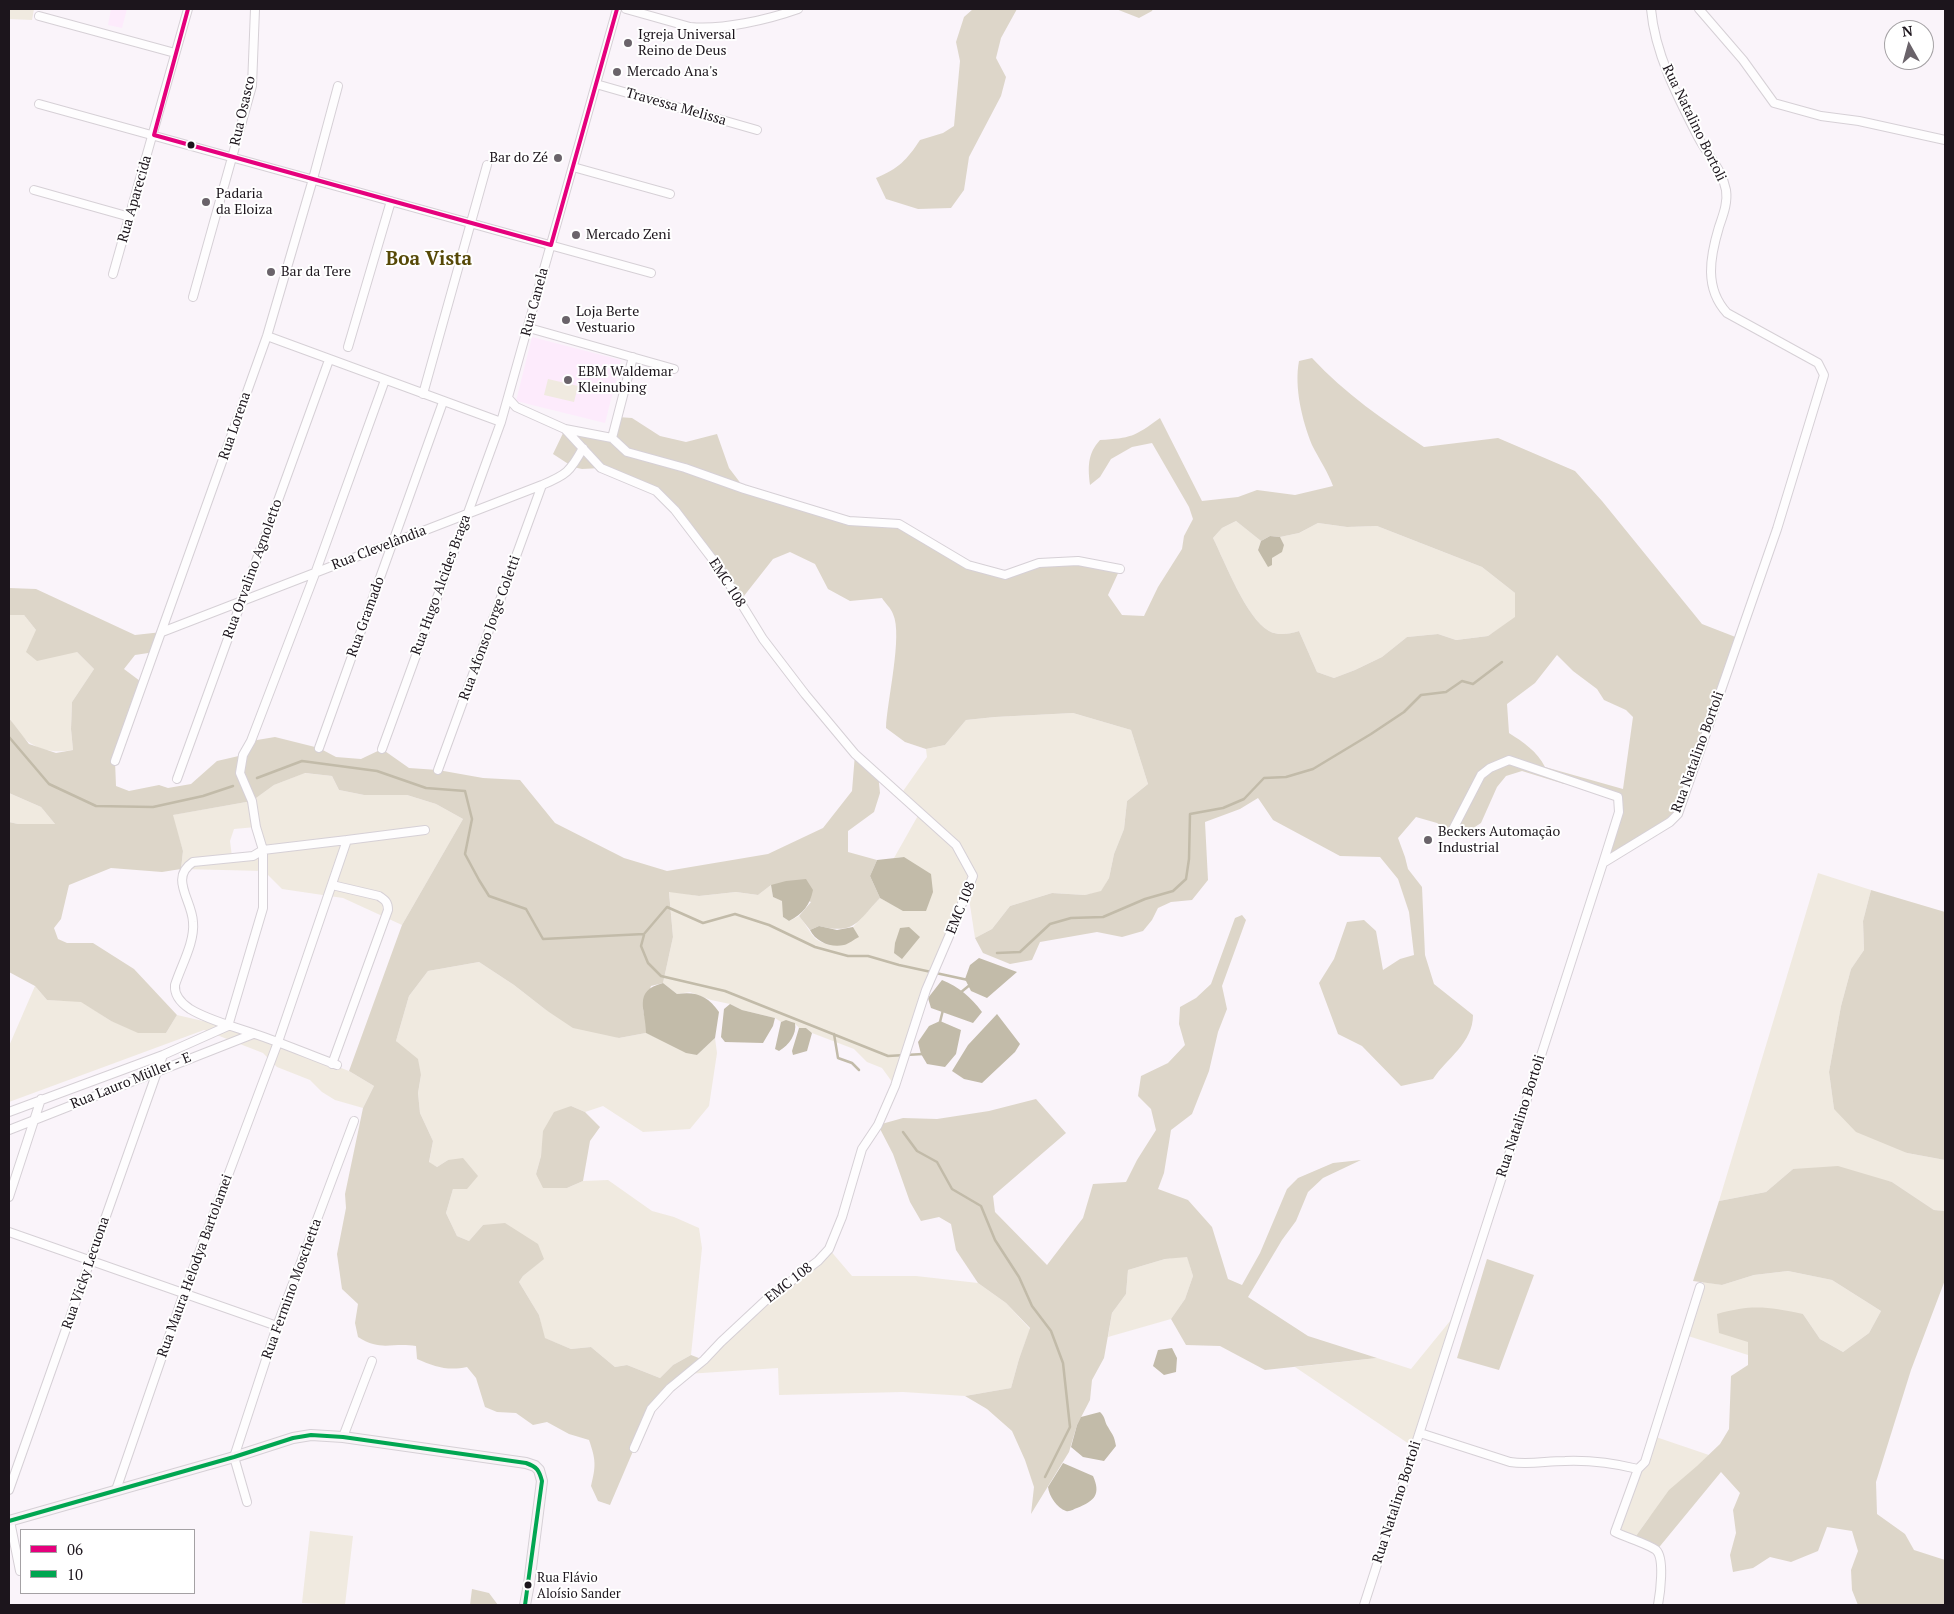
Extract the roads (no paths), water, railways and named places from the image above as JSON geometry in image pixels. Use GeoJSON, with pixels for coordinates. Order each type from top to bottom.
{"type":"FeatureCollection","features":[{"type":"Feature","properties":{"kind":"street","name":"Rua Aparecida"},"geometry":{"type":"LineString","coordinates":[[113,274],[154,135],[188,9]]}},
{"type":"Feature","properties":{"kind":"street","name":"Rua Osasco"},"geometry":{"type":"LineString","coordinates":[[193,297],[252,86],[255,9]]}},
{"type":"Feature","properties":{"kind":"street","name":"Rua Canela"},"geometry":{"type":"LineString","coordinates":[[501,422],[529,328],[617,9]]}},
{"type":"Feature","properties":{"kind":"street"},"geometry":{"type":"LineString","coordinates":[[626,9],[690,27],[700,28],[728,26],[795,9]]}},
{"type":"Feature","properties":{"kind":"street","name":"Rua Natalino Bortoli"},"geometry":{"type":"LineString","coordinates":[[1364,1605],[1604,863],[1670,822],[1678,814],[1777,530],[1824,375],[1818,363],[1727,313],[1718,303],[1712,290],[1711,273],[1715,240],[1726,206],[1723,177],[1699,139],[1669,77],[1655,32],[1652,9]]}},
{"type":"Feature","properties":{"kind":"street"},"geometry":{"type":"LineString","coordinates":[[1698,9],[1743,60],[1774,103],[1821,116],[1859,121],[1945,140]]}},
{"type":"Feature","properties":{"kind":"street"},"geometry":{"type":"LineString","coordinates":[[39,16],[175,53]]}},
{"type":"Feature","properties":{"kind":"street","name":"Travessa Melissa"},"geometry":{"type":"LineString","coordinates":[[596,84],[757,130]]}},
{"type":"Feature","properties":{"kind":"street","name":"Rua Lorena"},"geometry":{"type":"LineString","coordinates":[[115,762],[267,336],[314,179],[338,86]]}},
{"type":"Feature","properties":{"kind":"street"},"geometry":{"type":"LineString","coordinates":[[40,104],[651,273]]}},
{"type":"Feature","properties":{"kind":"street"},"geometry":{"type":"LineString","coordinates":[[423,394],[487,165]]}},
{"type":"Feature","properties":{"kind":"street"},"geometry":{"type":"LineString","coordinates":[[572,167],[670,194]]}},
{"type":"Feature","properties":{"kind":"street"},"geometry":{"type":"LineString","coordinates":[[34,190],[130,216]]}},
{"type":"Feature","properties":{"kind":"street"},"geometry":{"type":"LineString","coordinates":[[348,347],[391,201]]}},
{"type":"Feature","properties":{"kind":"street"},"geometry":{"type":"LineString","coordinates":[[529,328],[674,369]]}},
{"type":"Feature","properties":{"kind":"street"},"geometry":{"type":"LineString","coordinates":[[267,336],[501,422]]}},
{"type":"Feature","properties":{"kind":"street"},"geometry":{"type":"LineString","coordinates":[[612,438],[634,357]]}},
{"type":"Feature","properties":{"kind":"street","name":"Rua Orvalino Agnoletto"},"geometry":{"type":"LineString","coordinates":[[177,779],[329,360]]}},
{"type":"Feature","properties":{"kind":"street"},"geometry":{"type":"LineString","coordinates":[[228,1026],[262,908],[264,894],[263,850],[256,827],[252,801],[240,773],[243,755],[251,741],[316,572],[385,380]]}},
{"type":"Feature","properties":{"kind":"street"},"geometry":{"type":"LineString","coordinates":[[508,398],[516,408],[565,429],[612,438],[627,452],[685,468],[744,489],[849,521],[899,524],[968,565],[1005,575],[1039,562],[1078,562],[1120,569]]}},
{"type":"Feature","properties":{"kind":"street","name":"Rua Gramado"},"geometry":{"type":"LineString","coordinates":[[319,748],[443,402]]}},
{"type":"Feature","properties":{"kind":"street","name":"Rua Hugo Alcides Braga"},"geometry":{"type":"LineString","coordinates":[[382,749],[501,422]]}},
{"type":"Feature","properties":{"kind":"street","name":"EMC 108"},"geometry":{"type":"LineString","coordinates":[[565,429],[601,468],[656,491],[675,510],[720,569],[763,639],[805,694],[855,754],[956,845],[974,876],[926,990],[894,1086],[878,1125],[862,1150],[842,1217],[828,1249],[818,1261],[766,1300],[704,1360],[670,1388],[651,1409],[634,1448]]}},
{"type":"Feature","properties":{"kind":"street","name":"Rua Clevelândia"},"geometry":{"type":"LineString","coordinates":[[162,632],[542,485],[562,476],[573,467],[582,448]]}},
{"type":"Feature","properties":{"kind":"street","name":"Rua Afonso Jorge Coletti"},"geometry":{"type":"LineString","coordinates":[[438,770],[542,485]]}},
{"type":"Feature","properties":{"kind":"street"},"geometry":{"type":"LineString","coordinates":[[1451,833],[1481,775],[1490,768],[1509,760],[1618,797],[1619,812],[1604,863]]}},
{"type":"Feature","properties":{"kind":"street"},"geometry":{"type":"LineString","coordinates":[[332,885],[379,896],[386,900],[388,905],[388,910],[335,1064],[278,1042],[228,1026],[190,1009],[174,993],[191,939],[193,922],[182,881],[186,866],[193,862],[253,856],[263,850],[425,830]]}},
{"type":"Feature","properties":{"kind":"street","name":"Rua Maura Helodya Bartolamei"},"geometry":{"type":"LineString","coordinates":[[116,1490],[184,1293],[278,1042],[347,840]]}},
{"type":"Feature","properties":{"kind":"street","name":"Rua Lauro Müller - E"},"geometry":{"type":"LineString","coordinates":[[9,1112],[163,1055],[228,1026]]}},
{"type":"Feature","properties":{"kind":"street","name":"Rua Lauro Müller - E"},"geometry":{"type":"LineString","coordinates":[[9,1130],[157,1070],[254,1034]]}},
{"type":"Feature","properties":{"kind":"street","name":"Rua Vicky Lecuona"},"geometry":{"type":"LineString","coordinates":[[9,1490],[163,1055]]}},
{"type":"Feature","properties":{"kind":"street"},"geometry":{"type":"LineString","coordinates":[[9,1196],[41,1100]]}},
{"type":"Feature","properties":{"kind":"street","name":"Rua Fermino Moschetta"},"geometry":{"type":"LineString","coordinates":[[234,1457],[278,1326],[354,1122]]}},
{"type":"Feature","properties":{"kind":"street"},"geometry":{"type":"LineString","coordinates":[[9,1232],[278,1326]]}},
{"type":"Feature","properties":{"kind":"street"},"geometry":{"type":"LineString","coordinates":[[1658,1605],[1661,1590],[1660,1557],[1656,1551],[1615,1532],[1638,1469],[1645,1462],[1700,1287]]}},
{"type":"Feature","properties":{"kind":"street"},"geometry":{"type":"LineString","coordinates":[[344,1437],[372,1361]]}},
{"type":"Feature","properties":{"kind":"street"},"geometry":{"type":"LineString","coordinates":[[1420,1433],[1510,1462],[1525,1464],[1562,1460],[1590,1460],[1615,1463],[1638,1469]]}},
{"type":"Feature","properties":{"kind":"street"},"geometry":{"type":"LineString","coordinates":[[20,1571],[9,1521],[294,1438],[311,1435],[344,1437],[499,1458],[535,1466],[539,1470],[542,1482],[529,1584],[524,1605]]}},
{"type":"Feature","properties":{"kind":"street"},"geometry":{"type":"LineString","coordinates":[[234,1457],[247,1502]]}},
{"type":"Feature","properties":{"kind":"waterway"},"geometry":{"type":"LineString","coordinates":[[997,953],[1020,952],[1050,924],[1071,918],[1103,917],[1145,899],[1173,891],[1186,879],[1189,859],[1190,814],[1223,808],[1244,799],[1264,778],[1286,777],[1313,769],[1404,712],[1421,695],[1446,692],[1462,681],[1473,684],[1502,662]]}},
{"type":"Feature","properties":{"kind":"waterway"},"geometry":{"type":"LineString","coordinates":[[9,737],[49,784],[96,806],[153,807],[203,796],[233,786]]}},
{"type":"Feature","properties":{"kind":"waterway"},"geometry":{"type":"LineString","coordinates":[[257,778],[302,761],[377,771],[426,788],[465,791],[472,819],[465,854],[489,896],[526,909],[543,939],[644,934],[667,907],[703,923],[735,914],[769,925],[815,947],[848,956],[868,956],[899,965],[968,980]]}},
{"type":"Feature","properties":{"kind":"waterway"},"geometry":{"type":"LineString","coordinates":[[644,935],[641,946],[648,963],[661,976],[725,991],[888,1056],[923,1054]]}},
{"type":"Feature","properties":{"kind":"waterway"},"geometry":{"type":"LineString","coordinates":[[960,993],[971,984]]}},
{"type":"Feature","properties":{"kind":"waterway"},"geometry":{"type":"LineString","coordinates":[[940,1022],[943,1010]]}},
{"type":"Feature","properties":{"kind":"waterway"},"geometry":{"type":"LineString","coordinates":[[834,1034],[838,1058],[852,1063],[859,1070]]}},
{"type":"Feature","properties":{"kind":"waterway"},"geometry":{"type":"LineString","coordinates":[[903,1132],[917,1151],[937,1162],[952,1189],[981,1206],[995,1240],[1019,1277],[1032,1306],[1051,1331],[1063,1363],[1070,1427],[1045,1477]]}},
{"type":"Feature","properties":{"kind":"place","name":"Igreja Universal Reino de Deus"},"geometry":{"type":"Point","coordinates":[628,43]}},
{"type":"Feature","properties":{"kind":"place","name":"Mercado Ana's"},"geometry":{"type":"Point","coordinates":[617,72]}},
{"type":"Feature","properties":{"kind":"place","name":"Bar do Zé"},"geometry":{"type":"Point","coordinates":[558,158]}},
{"type":"Feature","properties":{"kind":"place","name":"Padaria da Eloiza"},"geometry":{"type":"Point","coordinates":[206,202]}},
{"type":"Feature","properties":{"kind":"place","name":"Mercado Zeni"},"geometry":{"type":"Point","coordinates":[576,235]}},
{"type":"Feature","properties":{"kind":"place","name":"Bar da Tere"},"geometry":{"type":"Point","coordinates":[271,272]}},
{"type":"Feature","properties":{"kind":"place","name":"Loja Berte Vestuario"},"geometry":{"type":"Point","coordinates":[566,320]}},
{"type":"Feature","properties":{"kind":"place","name":"EBM Waldemar Kleinubing"},"geometry":{"type":"Point","coordinates":[568,380]}},
{"type":"Feature","properties":{"kind":"place","name":"Beckers Automação Industrial"},"geometry":{"type":"Point","coordinates":[1428,840]}},
{"type":"Feature","properties":{"kind":"place","name":"Rua Flávio Aloísio Sander"},"geometry":{"type":"Point","coordinates":[528,1585]}},
{"type":"Feature","properties":{"kind":"district","name":"Boa Vista"},"geometry":{"type":"Point","coordinates":[429,260]}}]}
